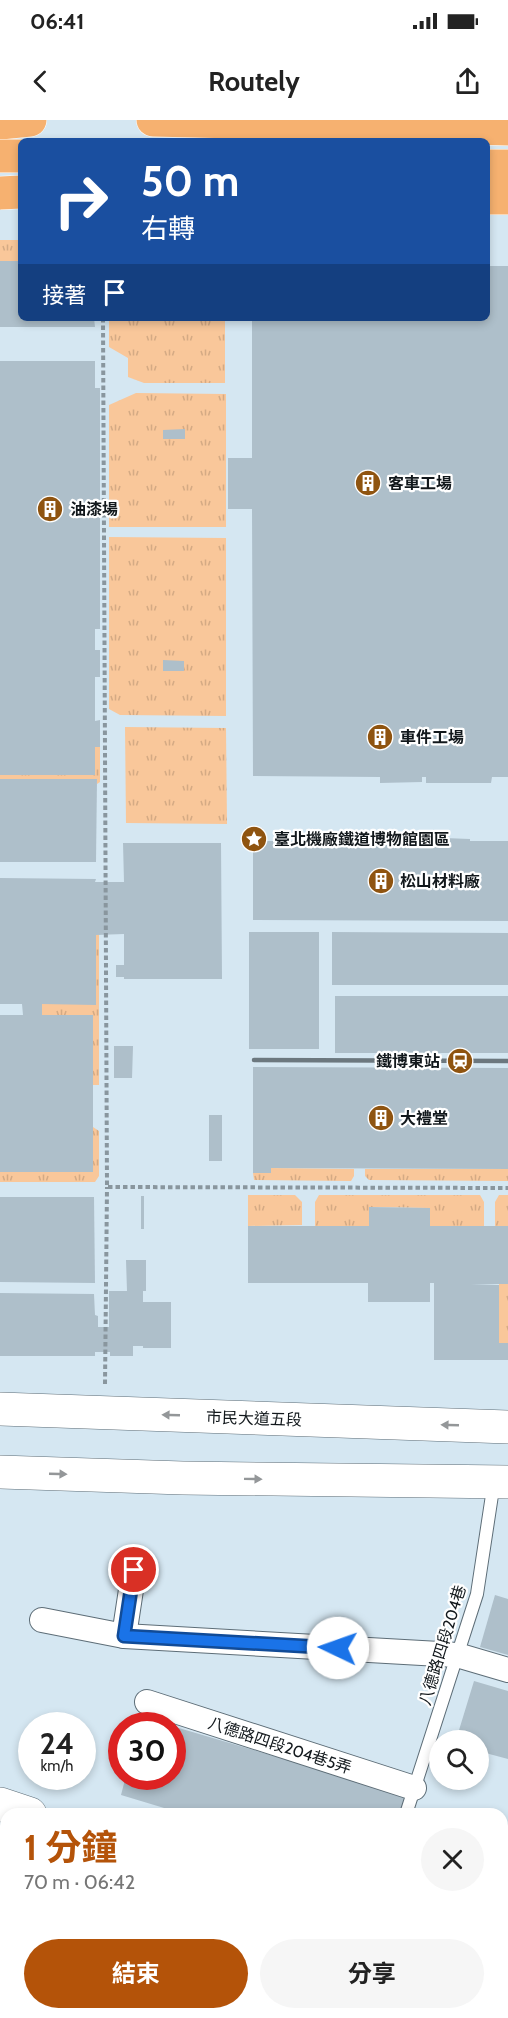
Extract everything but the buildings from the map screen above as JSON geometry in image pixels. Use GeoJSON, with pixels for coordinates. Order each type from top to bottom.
{"type":"FeatureCollection","features":[{"type":"Feature","properties":{"kind":"highway"},"geometry":{"type":"LineString","coordinates":[[0,123],[30,120]]}},
{"type":"Feature","properties":{"kind":"highway"},"geometry":{"type":"LineString","coordinates":[[153,120],[508,129]]}},
{"type":"Feature","properties":{"kind":"highway"},"geometry":{"type":"LineString","coordinates":[[490,149],[508,150]]}},
{"type":"Feature","properties":{"kind":"highway"},"geometry":{"type":"LineString","coordinates":[[0,156],[18,156]]}},
{"type":"Feature","properties":{"kind":"highway"},"geometry":{"type":"LineString","coordinates":[[490,166],[508,166]]}},
{"type":"Feature","properties":{"kind":"highway"},"geometry":{"type":"LineString","coordinates":[[0,193],[18,192]]}},
{"type":"Feature","properties":{"kind":"highway"},"geometry":{"type":"LineString","coordinates":[[490,198],[508,198]]}},
{"type":"Feature","properties":{"kind":"street","name":"市民大道五段"},"geometry":{"type":"LineString","coordinates":[[0,1409],[508,1427]]}},
{"type":"Feature","properties":{"kind":"street"},"geometry":{"type":"LineString","coordinates":[[0,1472],[183,1478],[501,1482]]}},
{"type":"Feature","properties":{"kind":"street"},"geometry":{"type":"LineString","coordinates":[[124,1636],[134,1570]]}},
{"type":"Feature","properties":{"kind":"street"},"geometry":{"type":"LineString","coordinates":[[42,1620],[124,1636],[457,1655],[508,1670]]}},
{"type":"Feature","properties":{"kind":"street","name":"八德路四段204巷5弄"},"geometry":{"type":"LineString","coordinates":[[147,1702],[414,1788]]}},
{"type":"Feature","properties":{"kind":"lane","name":"八德路四段204巷"},"geometry":{"type":"LineString","coordinates":[[408,1808],[477,1594],[501,1482]]}},
{"type":"Feature","properties":{"kind":"path"},"geometry":{"type":"LineString","coordinates":[[104,321],[105,1388]]}},
{"type":"Feature","properties":{"kind":"path"},"geometry":{"type":"LineString","coordinates":[[106,1187],[508,1188]]}},
{"type":"Feature","properties":{"kind":"green space"},"geometry":{"type":"Polygon","coordinates":[[[0,240],[18,240],[18,261],[0,261],[0,240]]]}},
{"type":"Feature","properties":{"kind":"green space"},"geometry":{"type":"Polygon","coordinates":[[[109,321],[225,321],[225,383],[144,383],[128,377],[128,358],[109,347],[109,321]]]}},
{"type":"Feature","properties":{"kind":"green space"},"geometry":{"type":"Polygon","coordinates":[[[136,393],[226,394],[226,527],[109,527],[109,405],[136,393]]]}},
{"type":"Feature","properties":{"kind":"green space"},"geometry":{"type":"Polygon","coordinates":[[[109,537],[226,538],[226,716],[120,715],[109,709],[109,537]]]}},
{"type":"Feature","properties":{"kind":"green space"},"geometry":{"type":"Polygon","coordinates":[[[125,727],[226,728],[227,824],[126,823],[125,727]]]}},
{"type":"Feature","properties":{"kind":"green space"},"geometry":{"type":"Polygon","coordinates":[[[95,747],[100,747],[100,782],[97,784],[97,779],[0,779],[0,775],[95,775],[95,747]]]}},
{"type":"Feature","properties":{"kind":"green space"},"geometry":{"type":"Polygon","coordinates":[[[99,934],[99,1085],[93,1085],[93,1015],[42,1015],[42,1004],[96,1004],[96,935],[99,934]]]}},
{"type":"Feature","properties":{"kind":"green space"},"geometry":{"type":"Polygon","coordinates":[[[93,1127],[99,1131],[99,1176],[95,1182],[0,1182],[0,1172],[93,1172],[93,1127]]]}},
{"type":"Feature","properties":{"kind":"green space"},"geometry":{"type":"Polygon","coordinates":[[[271,1168],[354,1169],[354,1176],[351,1181],[254,1180],[253,1173],[271,1173],[271,1168]]]}},
{"type":"Feature","properties":{"kind":"green space"},"geometry":{"type":"Polygon","coordinates":[[[365,1169],[508,1169],[508,1181],[369,1180],[365,1176],[365,1169]]]}},
{"type":"Feature","properties":{"kind":"green space"},"geometry":{"type":"Polygon","coordinates":[[[248,1195],[295,1195],[302,1202],[302,1225],[248,1226],[248,1195]]]}},
{"type":"Feature","properties":{"kind":"green space"},"geometry":{"type":"Polygon","coordinates":[[[319,1195],[480,1195],[484,1202],[484,1226],[430,1226],[429,1208],[370,1207],[369,1226],[315,1226],[315,1202],[319,1195]]]}},
{"type":"Feature","properties":{"kind":"green space"},"geometry":{"type":"Polygon","coordinates":[[[499,1195],[508,1195],[508,1226],[495,1226],[495,1202],[499,1195]]]}},
{"type":"Feature","properties":{"kind":"green space"},"geometry":{"type":"Polygon","coordinates":[[[499,1284],[508,1284],[508,1343],[499,1343],[499,1284]]]}},
{"type":"Feature","properties":{"kind":"railway"},"geometry":{"type":"LineString","coordinates":[[254,1060],[508,1061]]}},
{"type":"Feature","properties":{"kind":"place","name":"客車工場"},"geometry":{"type":"Point","coordinates":[368,483]}},
{"type":"Feature","properties":{"kind":"place","name":"油漆場"},"geometry":{"type":"Point","coordinates":[50,509]}},
{"type":"Feature","properties":{"kind":"place","name":"車件工場"},"geometry":{"type":"Point","coordinates":[380,737]}},
{"type":"Feature","properties":{"kind":"place","name":"臺北機廠鐵道博物館園區"},"geometry":{"type":"Point","coordinates":[254,839]}},
{"type":"Feature","properties":{"kind":"place","name":"松山材料廠"},"geometry":{"type":"Point","coordinates":[381,881]}},
{"type":"Feature","properties":{"kind":"place","name":"鐵博東站"},"geometry":{"type":"Point","coordinates":[460,1061]}},
{"type":"Feature","properties":{"kind":"place","name":"大禮堂"},"geometry":{"type":"Point","coordinates":[381,1118]}},
{"type":"Feature","properties":{"kind":"route"},"geometry":{"type":"LineString","coordinates":[[134,1570],[124,1636],[338,1648]]}}]}
